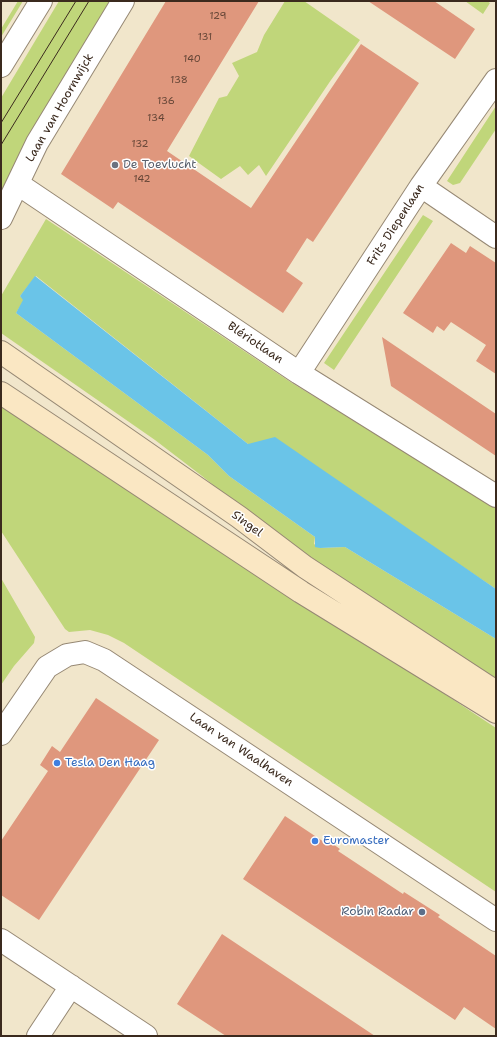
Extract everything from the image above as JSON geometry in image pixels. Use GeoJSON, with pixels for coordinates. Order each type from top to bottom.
{"type":"FeatureCollection","features":[{"type":"Feature","properties":{"kind":"main road","name":"Singel"},"geometry":{"type":"LineString","coordinates":[[1,352],[233,513],[305,567],[496,692]]}},
{"type":"Feature","properties":{"kind":"main road"},"geometry":{"type":"LineString","coordinates":[[1,394],[301,592],[496,712]]}},
{"type":"Feature","properties":{"kind":"street"},"geometry":{"type":"LineString","coordinates":[[1,66],[41,1]]}},
{"type":"Feature","properties":{"kind":"street","name":"Laan van Hoornwijck"},"geometry":{"type":"LineString","coordinates":[[1,218],[37,143],[123,1]]}},
{"type":"Feature","properties":{"kind":"street","name":"Frits Diepenlaan"},"geometry":{"type":"LineString","coordinates":[[299,373],[421,186],[496,80]]}},
{"type":"Feature","properties":{"kind":"street","name":"Blériotlaan"},"geometry":{"type":"LineString","coordinates":[[18,184],[299,373],[496,496]]}},
{"type":"Feature","properties":{"kind":"street"},"geometry":{"type":"LineString","coordinates":[[421,186],[496,237]]}},
{"type":"Feature","properties":{"kind":"street","name":"Laan van Waalhaven"},"geometry":{"type":"LineString","coordinates":[[1,734],[47,667],[67,655],[85,652],[98,657],[136,681],[496,920]]}},
{"type":"Feature","properties":{"kind":"street"},"geometry":{"type":"LineString","coordinates":[[1,940],[146,1036]]}},
{"type":"Feature","properties":{"kind":"street"},"geometry":{"type":"LineString","coordinates":[[38,1036],[71,986]]}},
{"type":"Feature","properties":{"kind":"green space"},"geometry":{"type":"Polygon","coordinates":[[[18,1],[23,1],[1,37],[1,29],[18,1]]]}},
{"type":"Feature","properties":{"kind":"green space"},"geometry":{"type":"Polygon","coordinates":[[[59,1],[116,1],[1,203],[1,98],[59,1]]]}},
{"type":"Feature","properties":{"kind":"green space"},"geometry":{"type":"Polygon","coordinates":[[[285,1],[304,1],[360,40],[266,176],[259,165],[248,175],[240,166],[221,179],[189,156],[219,98],[227,96],[239,76],[232,63],[257,52],[264,35],[285,1]]]}},
{"type":"Feature","properties":{"kind":"green space"},"geometry":{"type":"Polygon","coordinates":[[[465,1],[487,1],[490,3],[483,14],[465,1]]]}},
{"type":"Feature","properties":{"kind":"green space"},"geometry":{"type":"Polygon","coordinates":[[[496,106],[496,129],[460,183],[453,185],[447,181],[496,106]]]}},
{"type":"Feature","properties":{"kind":"green space"},"geometry":{"type":"Polygon","coordinates":[[[423,215],[433,221],[334,370],[324,363],[423,215]]]}},
{"type":"Feature","properties":{"kind":"green space"},"geometry":{"type":"Polygon","coordinates":[[[46,219],[292,383],[496,508],[496,589],[424,541],[248,444],[36,276],[20,296],[24,300],[16,313],[208,455],[229,476],[315,537],[314,544],[320,548],[345,547],[496,639],[496,687],[283,542],[155,440],[1,333],[1,296],[46,219]]]}},
{"type":"Feature","properties":{"kind":"green space"},"geometry":{"type":"Polygon","coordinates":[[[1,406],[300,598],[496,728],[496,892],[124,643],[108,635],[90,630],[69,632],[65,629],[1,531],[1,406]]]}},
{"type":"Feature","properties":{"kind":"green space"},"geometry":{"type":"Polygon","coordinates":[[[1,578],[35,637],[34,643],[14,666],[1,685],[1,578]]]}},
{"type":"Feature","properties":{"kind":"water"},"geometry":{"type":"Polygon","coordinates":[[[35,276],[248,444],[275,437],[496,589],[496,639],[345,547],[315,547],[315,537],[229,476],[208,455],[16,313],[23,300],[20,296],[35,276]]]}},
{"type":"Feature","properties":{"kind":"building"},"geometry":{"type":"Polygon","coordinates":[[[166,1],[259,1],[167,151],[251,208],[361,44],[419,83],[313,242],[307,238],[286,271],[303,283],[283,313],[118,202],[113,209],[61,174],[166,1]]]}},
{"type":"Feature","properties":{"kind":"building"},"geometry":{"type":"Polygon","coordinates":[[[368,1],[434,1],[475,29],[455,59],[368,1]]]}},
{"type":"Feature","properties":{"kind":"building"},"geometry":{"type":"Polygon","coordinates":[[[451,243],[466,253],[470,246],[496,263],[496,374],[476,361],[486,345],[451,322],[444,331],[437,326],[433,333],[403,313],[451,243]]]}},
{"type":"Feature","properties":{"kind":"building"},"geometry":{"type":"Polygon","coordinates":[[[382,337],[496,414],[496,456],[391,386],[382,337]]]}},
{"type":"Feature","properties":{"kind":"building"},"geometry":{"type":"Polygon","coordinates":[[[96,698],[159,740],[39,920],[1,895],[1,841],[48,771],[40,765],[52,746],[60,752],[96,698]]]}},
{"type":"Feature","properties":{"kind":"building"},"geometry":{"type":"Polygon","coordinates":[[[285,816],[324,842],[326,839],[340,849],[338,851],[403,894],[404,892],[440,915],[438,917],[496,956],[496,1029],[464,1007],[455,1020],[243,879],[285,816]]]}},
{"type":"Feature","properties":{"kind":"building"},"geometry":{"type":"Polygon","coordinates":[[[222,934],[375,1036],[226,1036],[177,1004],[222,934]]]}},
{"type":"Feature","properties":{"kind":"tram line"},"geometry":{"type":"LineString","coordinates":[[1,123],[76,1]]}},
{"type":"Feature","properties":{"kind":"tram line"},"geometry":{"type":"LineString","coordinates":[[1,145],[89,1]]}},
{"type":"Feature","properties":{"kind":"place","name":"De Toevlucht"},"geometry":{"type":"Point","coordinates":[115,165]}},
{"type":"Feature","properties":{"kind":"place","name":"Tesla Den Haag"},"geometry":{"type":"Point","coordinates":[57,763]}},
{"type":"Feature","properties":{"kind":"place","name":"Euromaster"},"geometry":{"type":"Point","coordinates":[315,841]}},
{"type":"Feature","properties":{"kind":"place","name":"Robin Radar"},"geometry":{"type":"Point","coordinates":[422,912]}}]}
